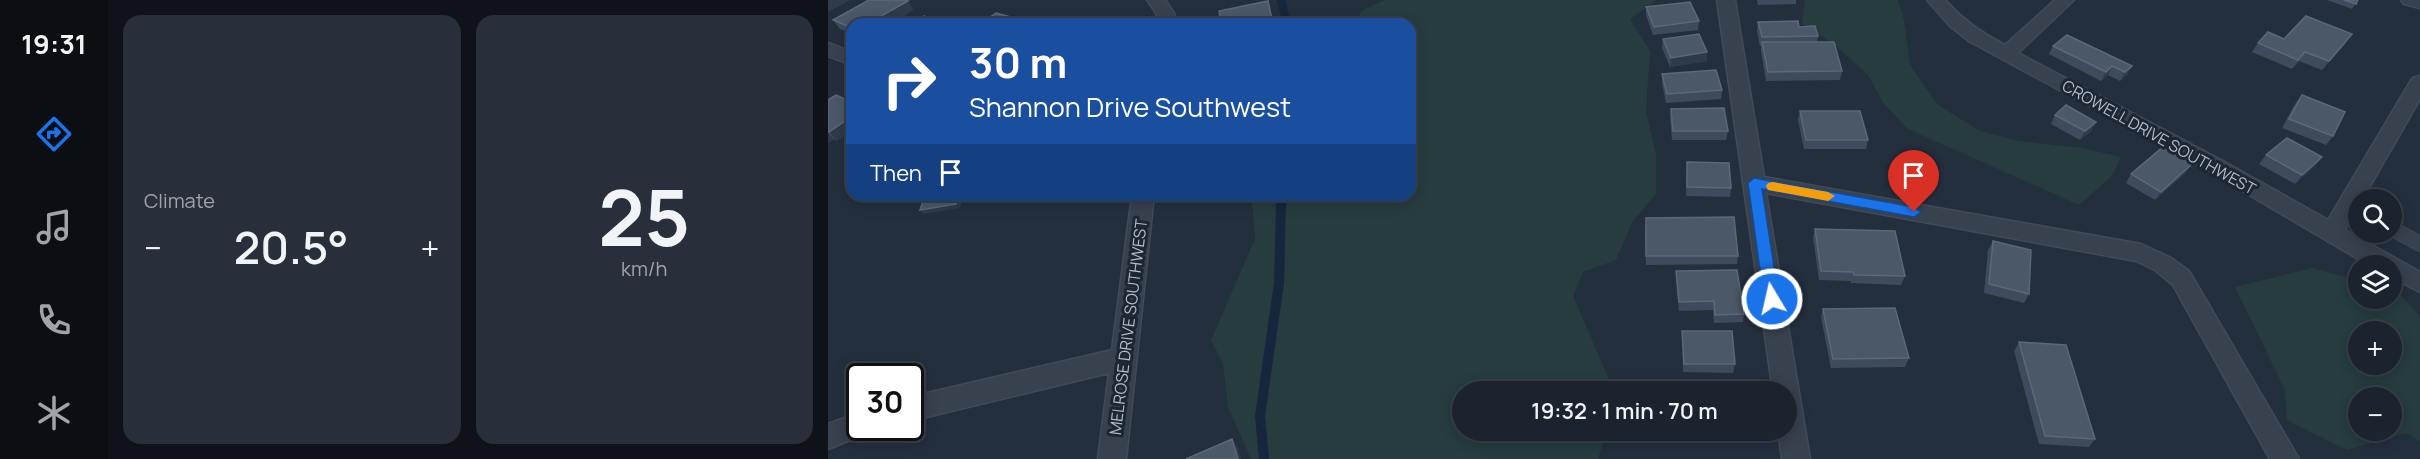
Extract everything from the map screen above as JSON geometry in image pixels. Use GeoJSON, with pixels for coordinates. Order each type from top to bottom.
{"type":"FeatureCollection","features":[{"type":"Feature","properties":{"kind":"street"},"geometry":{"type":"LineString","coordinates":[[1156,0],[1166,18]]}},
{"type":"Feature","properties":{"kind":"street"},"geometry":{"type":"LineString","coordinates":[[1726,0],[1784,381]]}},
{"type":"Feature","properties":{"kind":"street","name":"CROWELL DRIVE SOUTHWEST"},"geometry":{"type":"LineString","coordinates":[[1936,0],[1956,22],[1975,37],[2214,165],[2371,255]]}},
{"type":"Feature","properties":{"kind":"street"},"geometry":{"type":"LineString","coordinates":[[2006,54],[2065,0]]}},
{"type":"Feature","properties":{"kind":"street"},"geometry":{"type":"LineString","coordinates":[[2410,0],[2420,3]]}},
{"type":"Feature","properties":{"kind":"street"},"geometry":{"type":"LineString","coordinates":[[828,50],[846,57]]}},
{"type":"Feature","properties":{"kind":"street"},"geometry":{"type":"LineString","coordinates":[[2364,189],[2416,96]]}},
{"type":"Feature","properties":{"kind":"street"},"geometry":{"type":"LineString","coordinates":[[1754,183],[2141,254],[2163,264],[2181,278],[2284,459]]}},
{"type":"Feature","properties":{"kind":"street","name":"MELROSE DRIVE SOUTHWEST"},"geometry":{"type":"LineString","coordinates":[[1112,459],[1142,201]]}},
{"type":"Feature","properties":{"kind":"street"},"geometry":{"type":"LineString","coordinates":[[2332,232],[2348,214]]}},
{"type":"Feature","properties":{"kind":"street","name":"CROWELL DRIVE SOUTHWEST"},"geometry":{"type":"LineString","coordinates":[[2402,273],[2420,283]]}},
{"type":"Feature","properties":{"kind":"street"},"geometry":{"type":"LineString","coordinates":[[924,406],[1125,358]]}},
{"type":"Feature","properties":{"kind":"street"},"geometry":{"type":"LineString","coordinates":[[828,437],[846,430]]}},
{"type":"Feature","properties":{"kind":"street"},"geometry":{"type":"LineString","coordinates":[[1793,441],[1796,459]]}},
{"type":"Feature","properties":{"kind":"lane"},"geometry":{"type":"LineString","coordinates":[[2402,234],[2420,244]]}},
{"type":"Feature","properties":{"kind":"green space"},"geometry":{"type":"Polygon","coordinates":[[[1385,0],[1657,0],[1630,19],[1650,51],[1646,112],[1656,154],[1656,194],[1633,221],[1616,260],[1583,272],[1573,296],[1610,381],[1452,381],[1452,441],[1604,441],[1598,459],[1251,459],[1228,407],[1223,363],[1211,340],[1255,239],[1252,201],[1416,201],[1416,18],[1359,18],[1361,11],[1385,0]]]}},
{"type":"Feature","properties":{"kind":"green space"},"geometry":{"type":"Polygon","coordinates":[[[1805,0],[1898,0],[1904,20],[1910,65],[1938,105],[1980,131],[2019,141],[2082,148],[2121,157],[2112,176],[2079,205],[1908,129],[1883,103],[1868,75],[1834,44],[1802,24],[1805,0]]]}},
{"type":"Feature","properties":{"kind":"green space"},"geometry":{"type":"Polygon","coordinates":[[[2312,268],[2348,277],[2348,309],[2402,309],[2402,296],[2420,316],[2420,441],[2406,433],[2402,434],[2402,387],[2348,387],[2348,441],[2378,441],[2347,450],[2287,420],[2285,390],[2235,287],[2312,268]]]}},
{"type":"Feature","properties":{"kind":"building"},"geometry":{"type":"Polygon","coordinates":[[[869,0],[908,1],[878,18],[846,18],[846,25],[833,20],[869,0]]]}},
{"type":"Feature","properties":{"kind":"building"},"geometry":{"type":"Polygon","coordinates":[[[2344,0],[2358,0],[2356,4],[2344,0]]]}},
{"type":"Feature","properties":{"kind":"building"},"geometry":{"type":"Polygon","coordinates":[[[1268,1],[1272,18],[1220,18],[1219,11],[1268,1]]]}},
{"type":"Feature","properties":{"kind":"building"},"geometry":{"type":"Polygon","coordinates":[[[1690,2],[1699,21],[1654,27],[1646,7],[1690,2]]]}},
{"type":"Feature","properties":{"kind":"building"},"geometry":{"type":"Polygon","coordinates":[[[996,13],[1014,18],[989,18],[996,13]]]}},
{"type":"Feature","properties":{"kind":"building"},"geometry":{"type":"Polygon","coordinates":[[[2306,16],[2352,34],[2329,61],[2305,52],[2298,60],[2258,43],[2268,32],[2284,39],[2306,16]]]}},
{"type":"Feature","properties":{"kind":"building"},"geometry":{"type":"Polygon","coordinates":[[[1798,21],[1799,27],[1815,26],[1818,36],[1762,37],[1758,22],[1798,21]]]}},
{"type":"Feature","properties":{"kind":"building"},"geometry":{"type":"Polygon","coordinates":[[[1699,34],[1707,52],[1671,58],[1663,39],[1699,34]]]}},
{"type":"Feature","properties":{"kind":"building"},"geometry":{"type":"Polygon","coordinates":[[[2067,35],[2132,66],[2125,72],[2112,66],[2106,72],[2053,46],[2067,35]]]}},
{"type":"Feature","properties":{"kind":"building"},"geometry":{"type":"Polygon","coordinates":[[[1762,42],[1834,42],[1842,71],[1768,72],[1762,42]]]}},
{"type":"Feature","properties":{"kind":"building"},"geometry":{"type":"Polygon","coordinates":[[[1716,70],[1722,90],[1667,94],[1662,74],[1716,70]]]}},
{"type":"Feature","properties":{"kind":"building"},"geometry":{"type":"Polygon","coordinates":[[[836,95],[846,100],[846,120],[829,132],[828,131],[828,100],[836,95]]]}},
{"type":"Feature","properties":{"kind":"building"},"geometry":{"type":"Polygon","coordinates":[[[2302,95],[2345,112],[2333,136],[2289,119],[2302,95]]]}},
{"type":"Feature","properties":{"kind":"building"},"geometry":{"type":"Polygon","coordinates":[[[2066,105],[2096,122],[2085,131],[2055,115],[2066,105]]]}},
{"type":"Feature","properties":{"kind":"building"},"geometry":{"type":"Polygon","coordinates":[[[1724,108],[1728,131],[1673,131],[1671,109],[1724,108]]]}},
{"type":"Feature","properties":{"kind":"building"},"geometry":{"type":"Polygon","coordinates":[[[1800,111],[1860,111],[1868,140],[1806,140],[1800,111]]]}},
{"type":"Feature","properties":{"kind":"building"},"geometry":{"type":"Polygon","coordinates":[[[2287,138],[2322,157],[2302,175],[2266,155],[2287,138]]]}},
{"type":"Feature","properties":{"kind":"building"},"geometry":{"type":"Polygon","coordinates":[[[2163,147],[2192,164],[2161,192],[2131,174],[2163,147]]]}},
{"type":"Feature","properties":{"kind":"building"},"geometry":{"type":"Polygon","coordinates":[[[1687,162],[1729,163],[1731,188],[1687,187],[1687,162]]]}},
{"type":"Feature","properties":{"kind":"building"},"geometry":{"type":"Polygon","coordinates":[[[923,201],[957,201],[956,204],[920,210],[923,201]]]}},
{"type":"Feature","properties":{"kind":"building"},"geometry":{"type":"Polygon","coordinates":[[[1734,217],[1738,256],[1646,256],[1646,218],[1734,217]]]}},
{"type":"Feature","properties":{"kind":"building"},"geometry":{"type":"Polygon","coordinates":[[[1815,229],[1895,231],[1905,276],[1854,275],[1853,272],[1821,271],[1815,229]]]}},
{"type":"Feature","properties":{"kind":"building"},"geometry":{"type":"Polygon","coordinates":[[[1993,241],[2031,250],[2029,294],[1989,284],[1993,241]]]}},
{"type":"Feature","properties":{"kind":"building"},"geometry":{"type":"Polygon","coordinates":[[[1737,270],[1744,314],[1715,315],[1714,301],[1679,302],[1676,271],[1737,270]]]}},
{"type":"Feature","properties":{"kind":"building"},"geometry":{"type":"Polygon","coordinates":[[[1895,308],[1909,358],[1833,359],[1823,309],[1895,308]]]}},
{"type":"Feature","properties":{"kind":"building"},"geometry":{"type":"Polygon","coordinates":[[[1682,331],[1732,331],[1735,364],[1684,364],[1682,331]]]}},
{"type":"Feature","properties":{"kind":"building"},"geometry":{"type":"Polygon","coordinates":[[[2019,342],[2066,345],[2095,439],[2045,436],[2019,342]]]}},
{"type":"Feature","properties":{"kind":"building"},"geometry":{"type":"Polygon","coordinates":[[[1232,439],[1238,459],[1186,459],[1232,439]]]}},
{"type":"Feature","properties":{"kind":"waterway"},"geometry":{"type":"LineString","coordinates":[[1281,0],[1286,18]]}},
{"type":"Feature","properties":{"kind":"waterway"},"geometry":{"type":"LineString","coordinates":[[1264,459],[1260,416],[1279,283],[1281,201]]}},
{"type":"Feature","properties":{"kind":"slow traffic"},"geometry":{"type":"LineString","coordinates":[[1773,186],[1828,196]]}},
{"type":"Feature","properties":{"kind":"route"},"geometry":{"type":"LineString","coordinates":[[1772,299],[1754,183],[1914,212]]}}]}
